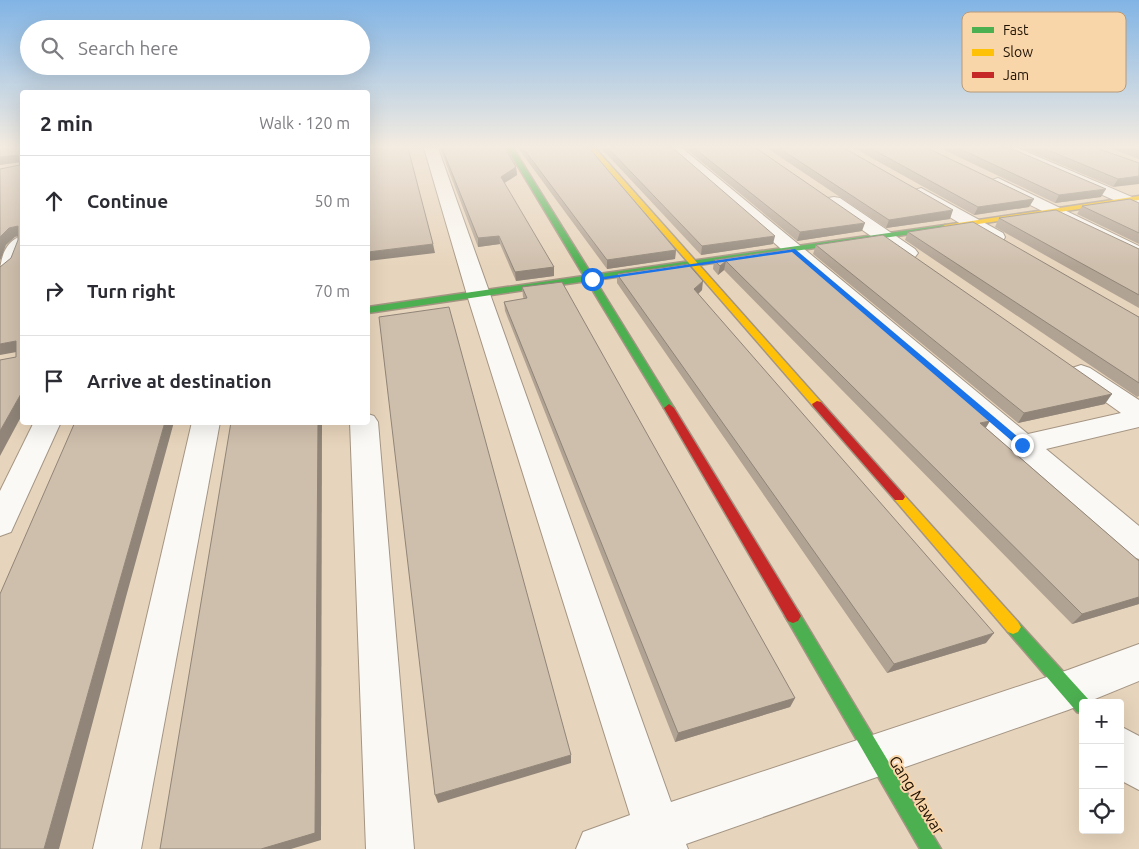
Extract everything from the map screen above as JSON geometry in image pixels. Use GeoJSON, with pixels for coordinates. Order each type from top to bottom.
{"type":"FeatureCollection","features":[{"type":"Feature","properties":{"kind":"street"},"geometry":{"type":"LineString","coordinates":[[444,188],[661,840]]}},
{"type":"Feature","properties":{"kind":"street","name":"Gang Mawar"},"geometry":{"type":"LineString","coordinates":[[535,188],[592,279],[931,849]]}},
{"type":"Feature","properties":{"kind":"street"},"geometry":{"type":"LineString","coordinates":[[627,188],[1076,698]]}},
{"type":"Feature","properties":{"kind":"street"},"geometry":{"type":"LineString","coordinates":[[721,188],[1139,545]]}},
{"type":"Feature","properties":{"kind":"street"},"geometry":{"type":"LineString","coordinates":[[910,188],[1014,247]]}},
{"type":"Feature","properties":{"kind":"street"},"geometry":{"type":"LineString","coordinates":[[1008,188],[1139,253]]}},
{"type":"Feature","properties":{"kind":"street"},"geometry":{"type":"LineString","coordinates":[[1103,188],[1135,201]]}},
{"type":"Feature","properties":{"kind":"street"},"geometry":{"type":"LineString","coordinates":[[820,192],[926,265]]}},
{"type":"Feature","properties":{"kind":"street"},"geometry":{"type":"LineString","coordinates":[[370,310],[1135,201]]}},
{"type":"Feature","properties":{"kind":"street"},"geometry":{"type":"LineString","coordinates":[[0,270],[20,245]]}},
{"type":"Feature","properties":{"kind":"street"},"geometry":{"type":"LineString","coordinates":[[1065,362],[1139,413]]}},
{"type":"Feature","properties":{"kind":"street"},"geometry":{"type":"LineString","coordinates":[[1022,445],[1139,418]]}},
{"type":"Feature","properties":{"kind":"street"},"geometry":{"type":"LineString","coordinates":[[0,523],[47,425]]}},
{"type":"Feature","properties":{"kind":"street"},"geometry":{"type":"LineString","coordinates":[[118,849],[205,425]]}},
{"type":"Feature","properties":{"kind":"street"},"geometry":{"type":"LineString","coordinates":[[364,425],[390,849]]}},
{"type":"Feature","properties":{"kind":"street"},"geometry":{"type":"LineString","coordinates":[[600,849],[661,840],[875,757],[1076,698],[1139,662]]}},
{"type":"Feature","properties":{"kind":"street"},"geometry":{"type":"LineString","coordinates":[[1124,751],[1139,768]]}},
{"type":"Feature","properties":{"kind":"building"},"geometry":{"type":"Polygon","coordinates":[[[0,188],[20,188],[20,396],[0,431],[0,360],[16,357],[16,341],[0,344],[0,267],[11,258],[18,240],[18,226],[9,228],[0,237],[0,188]]]}},
{"type":"Feature","properties":{"kind":"building"},"geometry":{"type":"Polygon","coordinates":[[[370,188],[418,188],[433,244],[370,252],[370,188]]]}},
{"type":"Feature","properties":{"kind":"building"},"geometry":{"type":"Polygon","coordinates":[[[458,188],[507,188],[554,267],[515,272],[499,236],[478,238],[458,188]]]}},
{"type":"Feature","properties":{"kind":"building"},"geometry":{"type":"Polygon","coordinates":[[[553,188],[623,188],[676,250],[607,260],[553,188]]]}},
{"type":"Feature","properties":{"kind":"building"},"geometry":{"type":"Polygon","coordinates":[[[646,188],[719,188],[775,236],[702,246],[646,188]]]}},
{"type":"Feature","properties":{"kind":"building"},"geometry":{"type":"Polygon","coordinates":[[[744,188],[814,188],[865,223],[800,232],[744,188]]]}},
{"type":"Feature","properties":{"kind":"building"},"geometry":{"type":"Polygon","coordinates":[[[840,188],[914,188],[953,210],[889,220],[840,188]]]}},
{"type":"Feature","properties":{"kind":"building"},"geometry":{"type":"Polygon","coordinates":[[[943,188],[1010,188],[1034,199],[978,207],[943,188]]]}},
{"type":"Feature","properties":{"kind":"building"},"geometry":{"type":"Polygon","coordinates":[[[1043,188],[1106,189],[1059,195],[1043,188]]]}},
{"type":"Feature","properties":{"kind":"building"},"geometry":{"type":"Polygon","coordinates":[[[1130,199],[1139,203],[1139,233],[1082,206],[1130,199]]]}},
{"type":"Feature","properties":{"kind":"building"},"geometry":{"type":"Polygon","coordinates":[[[1056,210],[1139,249],[1139,295],[999,218],[1056,210]]]}},
{"type":"Feature","properties":{"kind":"building"},"geometry":{"type":"Polygon","coordinates":[[[973,222],[1139,317],[1139,383],[908,232],[973,222]]]}},
{"type":"Feature","properties":{"kind":"building"},"geometry":{"type":"Polygon","coordinates":[[[883,235],[1112,394],[1024,413],[816,245],[883,235]]]}},
{"type":"Feature","properties":{"kind":"building"},"geometry":{"type":"Polygon","coordinates":[[[791,249],[990,421],[980,423],[1139,561],[1139,597],[1082,614],[726,261],[720,266],[714,260],[791,249]]]}},
{"type":"Feature","properties":{"kind":"building"},"geometry":{"type":"Polygon","coordinates":[[[688,264],[703,281],[694,289],[994,633],[894,664],[617,274],[688,264]]]}},
{"type":"Feature","properties":{"kind":"building"},"geometry":{"type":"Polygon","coordinates":[[[562,282],[795,698],[678,733],[504,302],[527,298],[522,287],[562,282]]]}},
{"type":"Feature","properties":{"kind":"building"},"geometry":{"type":"Polygon","coordinates":[[[449,307],[571,755],[435,795],[379,317],[449,307]]]}},
{"type":"Feature","properties":{"kind":"building"},"geometry":{"type":"Polygon","coordinates":[[[74,425],[164,425],[44,849],[0,849],[0,594],[74,425]]]}},
{"type":"Feature","properties":{"kind":"building"},"geometry":{"type":"Polygon","coordinates":[[[231,425],[318,425],[315,833],[261,849],[160,849],[231,425]]]}},
{"type":"Feature","properties":{"kind":"traffic: fast"},"geometry":{"type":"LineString","coordinates":[[534,188],[669,408]]}},
{"type":"Feature","properties":{"kind":"traffic: fast"},"geometry":{"type":"LineString","coordinates":[[370,310],[945,227]]}},
{"type":"Feature","properties":{"kind":"traffic: fast"},"geometry":{"type":"LineString","coordinates":[[793,616],[931,849]]}},
{"type":"Feature","properties":{"kind":"traffic: fast"},"geometry":{"type":"LineString","coordinates":[[1013,627],[1079,701]]}},
{"type":"Feature","properties":{"kind":"traffic: slow"},"geometry":{"type":"LineString","coordinates":[[627,188],[817,404]]}},
{"type":"Feature","properties":{"kind":"traffic: slow"},"geometry":{"type":"LineString","coordinates":[[945,227],[1139,198]]}},
{"type":"Feature","properties":{"kind":"traffic: slow"},"geometry":{"type":"LineString","coordinates":[[899,497],[1013,627]]}},
{"type":"Feature","properties":{"kind":"traffic: jam"},"geometry":{"type":"LineString","coordinates":[[817,404],[899,497]]}},
{"type":"Feature","properties":{"kind":"traffic: jam"},"geometry":{"type":"LineString","coordinates":[[669,408],[793,616]]}},
{"type":"Feature","properties":{"kind":"route"},"geometry":{"type":"LineString","coordinates":[[592,279],[794,250],[1022,445]]}}]}
